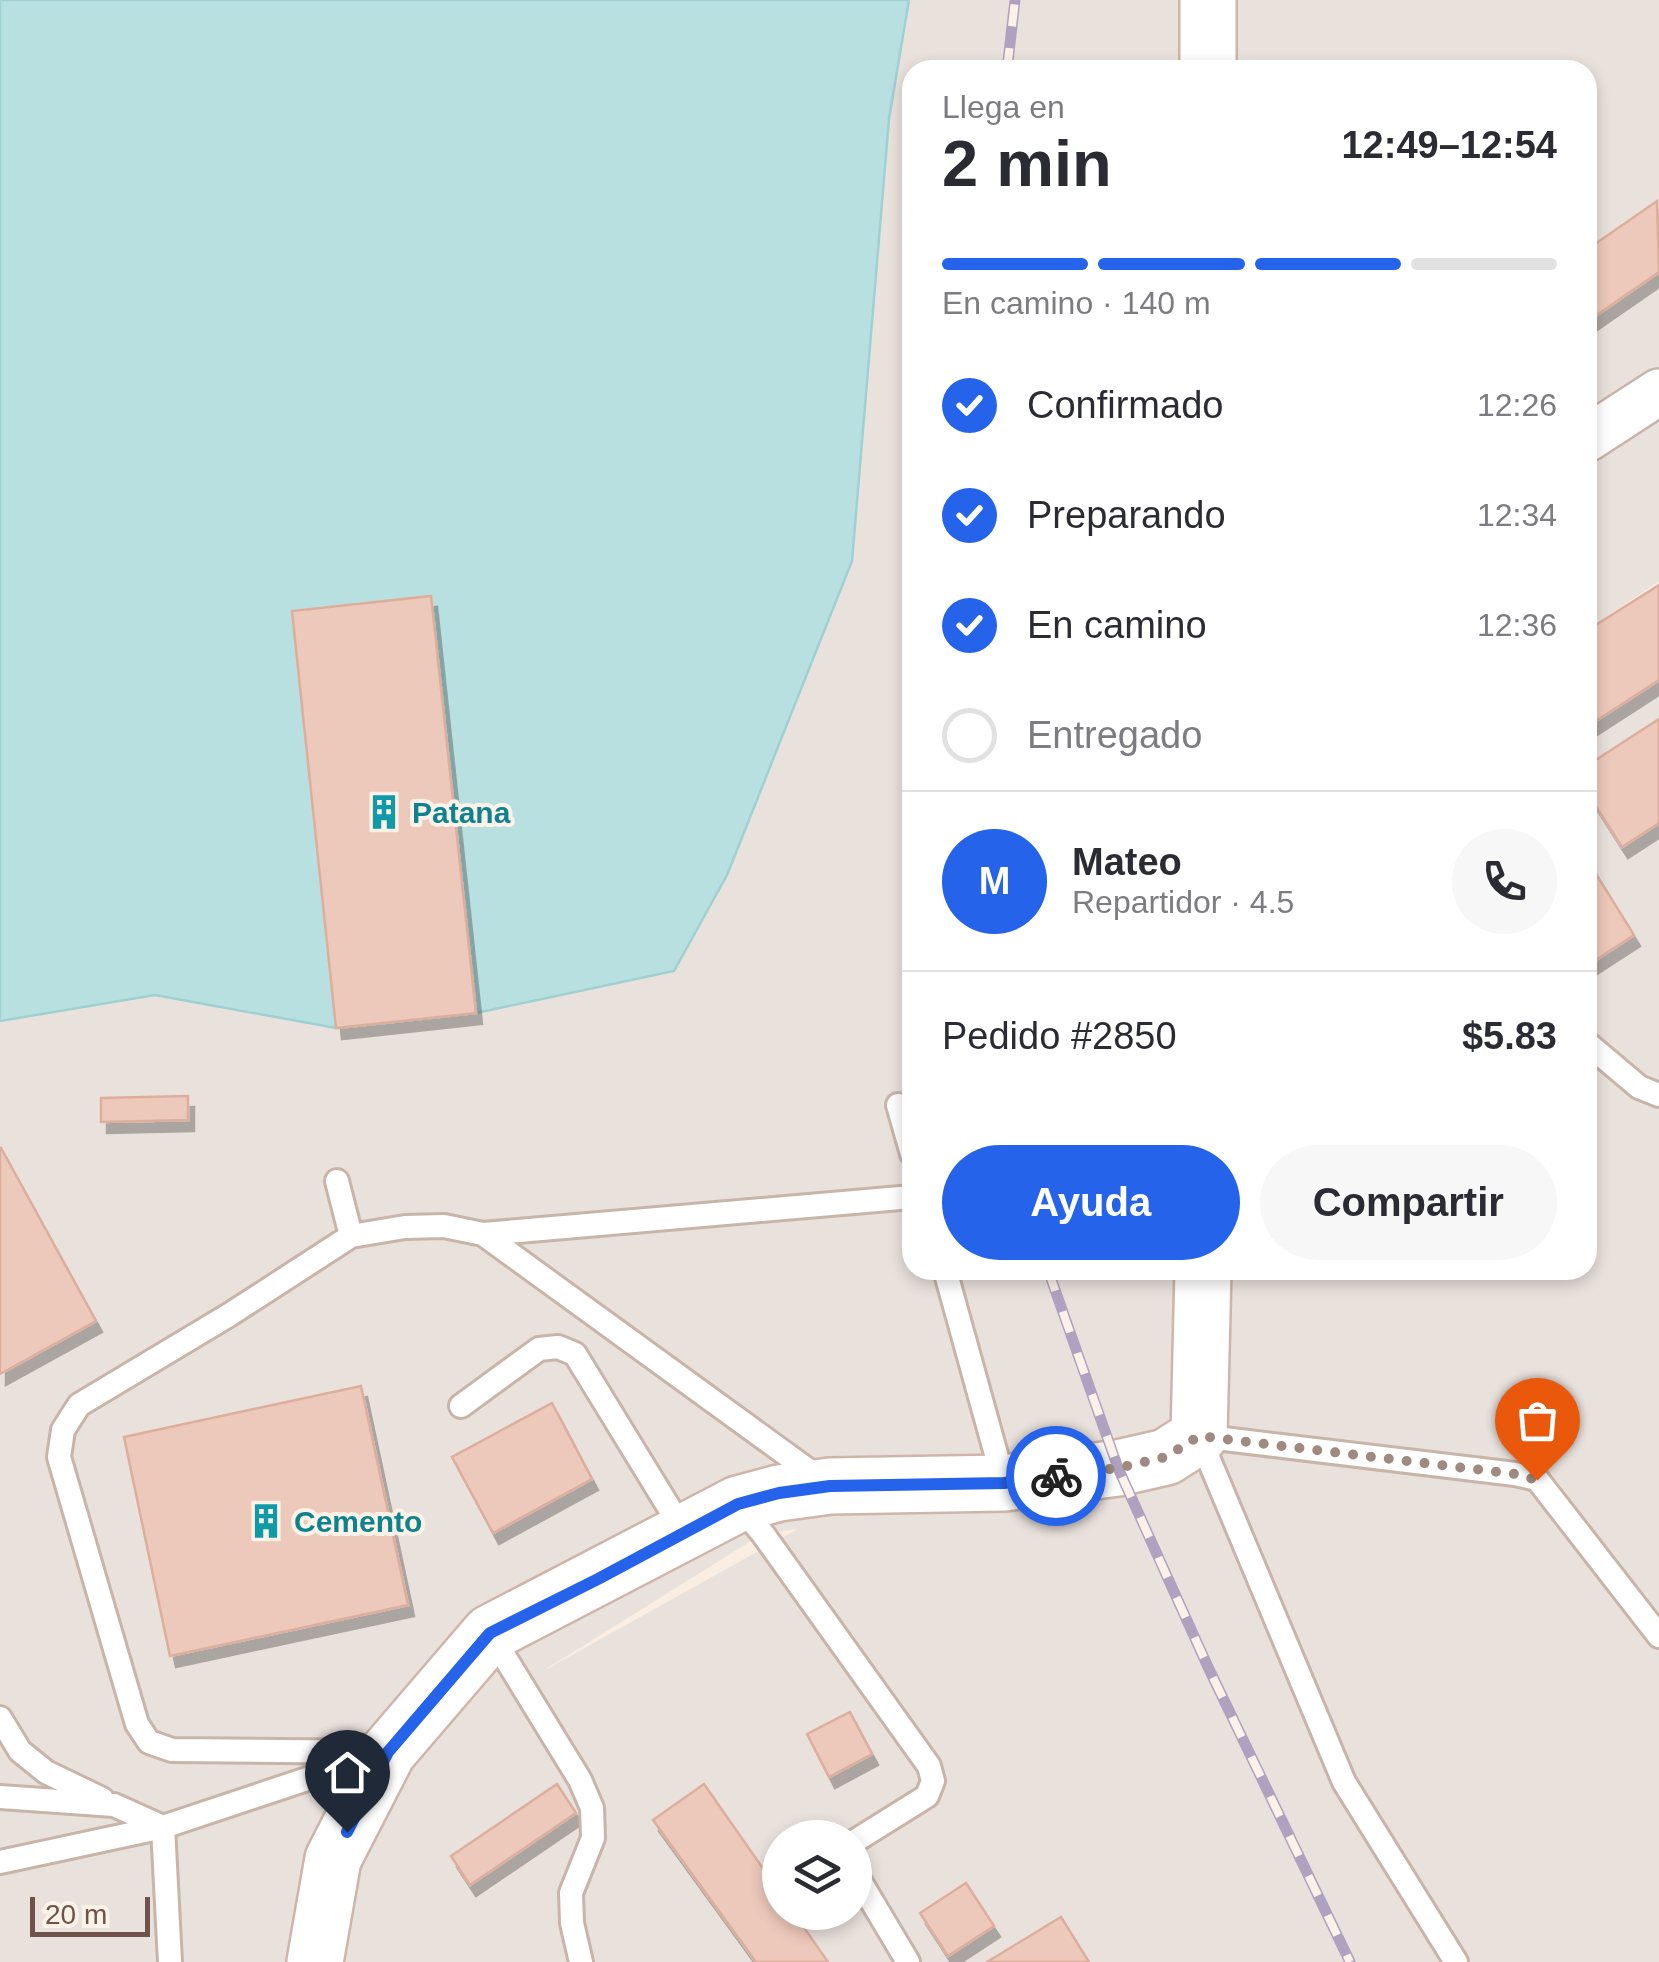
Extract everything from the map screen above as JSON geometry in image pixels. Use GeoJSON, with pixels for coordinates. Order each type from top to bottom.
{"type":"FeatureCollection","features":[{"type":"Feature","properties":{"kind":"main road"},"geometry":{"type":"LineString","coordinates":[[1208,0],[1208,60]]}},
{"type":"Feature","properties":{"kind":"main road"},"geometry":{"type":"LineString","coordinates":[[315,1962],[333,1859],[388,1752],[490,1633],[738,1504],[779,1493],[830,1486],[1004,1483],[1118,1468],[1166,1457],[1199,1436],[1203,1280]]}},
{"type":"Feature","properties":{"kind":"street"},"geometry":{"type":"LineString","coordinates":[[1597,432],[1659,392]]}},
{"type":"Feature","properties":{"kind":"lane"},"geometry":{"type":"LineString","coordinates":[[1597,1052],[1638,1087],[1659,1095]]}},
{"type":"Feature","properties":{"kind":"lane"},"geometry":{"type":"LineString","coordinates":[[898,1105],[902,1119]]}},
{"type":"Feature","properties":{"kind":"lane"},"geometry":{"type":"LineString","coordinates":[[337,1180],[351,1236]]}},
{"type":"Feature","properties":{"kind":"lane"},"geometry":{"type":"LineString","coordinates":[[388,1752],[172,1750],[149,1742],[138,1724],[59,1458],[63,1430],[79,1405],[351,1236],[405,1227],[444,1226],[483,1234],[902,1198]]}},
{"type":"Feature","properties":{"kind":"lane"},"geometry":{"type":"LineString","coordinates":[[483,1234],[830,1486]]}},
{"type":"Feature","properties":{"kind":"lane"},"geometry":{"type":"LineString","coordinates":[[948,1280],[1004,1483]]}},
{"type":"Feature","properties":{"kind":"lane"},"geometry":{"type":"LineString","coordinates":[[461,1406],[538,1349],[558,1347],[575,1354],[684,1532]]}},
{"type":"Feature","properties":{"kind":"lane"},"geometry":{"type":"LineString","coordinates":[[1456,1962],[1344,1782],[1199,1436],[1515,1474],[1537,1480],[1659,1636]]}},
{"type":"Feature","properties":{"kind":"lane"},"geometry":{"type":"LineString","coordinates":[[738,1504],[929,1766],[934,1782],[926,1796],[872,1830]]}},
{"type":"Feature","properties":{"kind":"lane"},"geometry":{"type":"LineString","coordinates":[[490,1633],[580,1780],[592,1808],[592,1838],[571,1893],[572,1923],[582,1962]]}},
{"type":"Feature","properties":{"kind":"lane"},"geometry":{"type":"LineString","coordinates":[[0,1718],[20,1751],[46,1772],[164,1827]]}},
{"type":"Feature","properties":{"kind":"lane"},"geometry":{"type":"LineString","coordinates":[[0,1862],[164,1827],[388,1752]]}},
{"type":"Feature","properties":{"kind":"lane"},"geometry":{"type":"LineString","coordinates":[[0,1797],[114,1805]]}},
{"type":"Feature","properties":{"kind":"lane"},"geometry":{"type":"LineString","coordinates":[[164,1827],[170,1962]]}},
{"type":"Feature","properties":{"kind":"lane"},"geometry":{"type":"LineString","coordinates":[[290,1962],[333,1859]]}},
{"type":"Feature","properties":{"kind":"lane"},"geometry":{"type":"LineString","coordinates":[[872,1902],[908,1962]]}},
{"type":"Feature","properties":{"kind":"shaded area"},"geometry":{"type":"Polygon","coordinates":[[[909,0],[1659,0],[1659,581],[1597,623],[1597,60],[902,60],[902,1280],[1597,1280],[1597,624],[1659,585],[1659,1962],[0,1962],[0,1021],[155,995],[336,1028],[889,119],[909,0]],[[798,1529],[762,1534],[546,1669],[798,1529]]]}},
{"type":"Feature","properties":{"kind":"water"},"geometry":{"type":"Polygon","coordinates":[[[0,0],[909,0],[889,119],[852,561],[727,875],[674,971],[476,1013],[336,1028],[155,995],[0,1021],[0,0]]]}},
{"type":"Feature","properties":{"kind":"building"},"geometry":{"type":"Polygon","coordinates":[[[1657,201],[1659,272],[1597,315],[1597,243],[1657,201]]]}},
{"type":"Feature","properties":{"kind":"building"},"geometry":{"type":"Polygon","coordinates":[[[1659,585],[1659,680],[1597,720],[1597,624],[1659,585]]]}},
{"type":"Feature","properties":{"kind":"building","name":"Patana"},"geometry":{"type":"Polygon","coordinates":[[[431,596],[476,1013],[336,1028],[292,611],[431,596]]]}},
{"type":"Feature","properties":{"kind":"building"},"geometry":{"type":"Polygon","coordinates":[[[1659,719],[1659,823],[1622,847],[1597,808],[1597,759],[1659,719]]]}},
{"type":"Feature","properties":{"kind":"building"},"geometry":{"type":"Polygon","coordinates":[[[1597,875],[1634,935],[1597,959],[1597,875]]]}},
{"type":"Feature","properties":{"kind":"building"},"geometry":{"type":"Polygon","coordinates":[[[188,1096],[188,1120],[101,1122],[101,1098],[188,1096]]]}},
{"type":"Feature","properties":{"kind":"building"},"geometry":{"type":"Polygon","coordinates":[[[0,1149],[96,1321],[0,1374],[0,1149]]]}},
{"type":"Feature","properties":{"kind":"building","name":"Cemento"},"geometry":{"type":"Polygon","coordinates":[[[361,1386],[408,1605],[170,1656],[124,1437],[361,1386]]]}},
{"type":"Feature","properties":{"kind":"building"},"geometry":{"type":"Polygon","coordinates":[[[552,1403],[592,1479],[493,1533],[452,1457],[552,1403]]]}},
{"type":"Feature","properties":{"kind":"building"},"geometry":{"type":"Polygon","coordinates":[[[850,1712],[872,1754],[829,1777],[807,1734],[850,1712]]]}},
{"type":"Feature","properties":{"kind":"building"},"geometry":{"type":"Polygon","coordinates":[[[557,1784],[576,1813],[470,1885],[451,1856],[557,1784]]]}},
{"type":"Feature","properties":{"kind":"building"},"geometry":{"type":"Polygon","coordinates":[[[704,1784],[762,1867],[762,1930],[806,1930],[828,1962],[756,1962],[653,1820],[704,1784]]]}},
{"type":"Feature","properties":{"kind":"building"},"geometry":{"type":"Polygon","coordinates":[[[966,1883],[994,1926],[948,1956],[920,1913],[966,1883]]]}},
{"type":"Feature","properties":{"kind":"building"},"geometry":{"type":"Polygon","coordinates":[[[1061,1917],[1089,1962],[987,1962],[1061,1917]]]}},
{"type":"Feature","properties":{"kind":"railway"},"geometry":{"type":"LineString","coordinates":[[1008,60],[1015,0]]}},
{"type":"Feature","properties":{"kind":"railway"},"geometry":{"type":"LineString","coordinates":[[1052,1280],[1118,1468],[1208,1667],[1350,1962]]}},
{"type":"Feature","properties":{"kind":"way so far"},"geometry":{"type":"LineString","coordinates":[[1056,1476],[1166,1457],[1199,1436],[1515,1474],[1537,1480]]}},
{"type":"Feature","properties":{"kind":"place","name":"Patana"},"geometry":{"type":"Point","coordinates":[384,812]}},
{"type":"Feature","properties":{"kind":"place","name":"Cemento"},"geometry":{"type":"Point","coordinates":[266,1521]}},
{"type":"Feature","properties":{"kind":"route"},"geometry":{"type":"LineString","coordinates":[[347,1832],[388,1752],[490,1633],[738,1504],[830,1486],[1004,1483],[1056,1476]]}}]}
